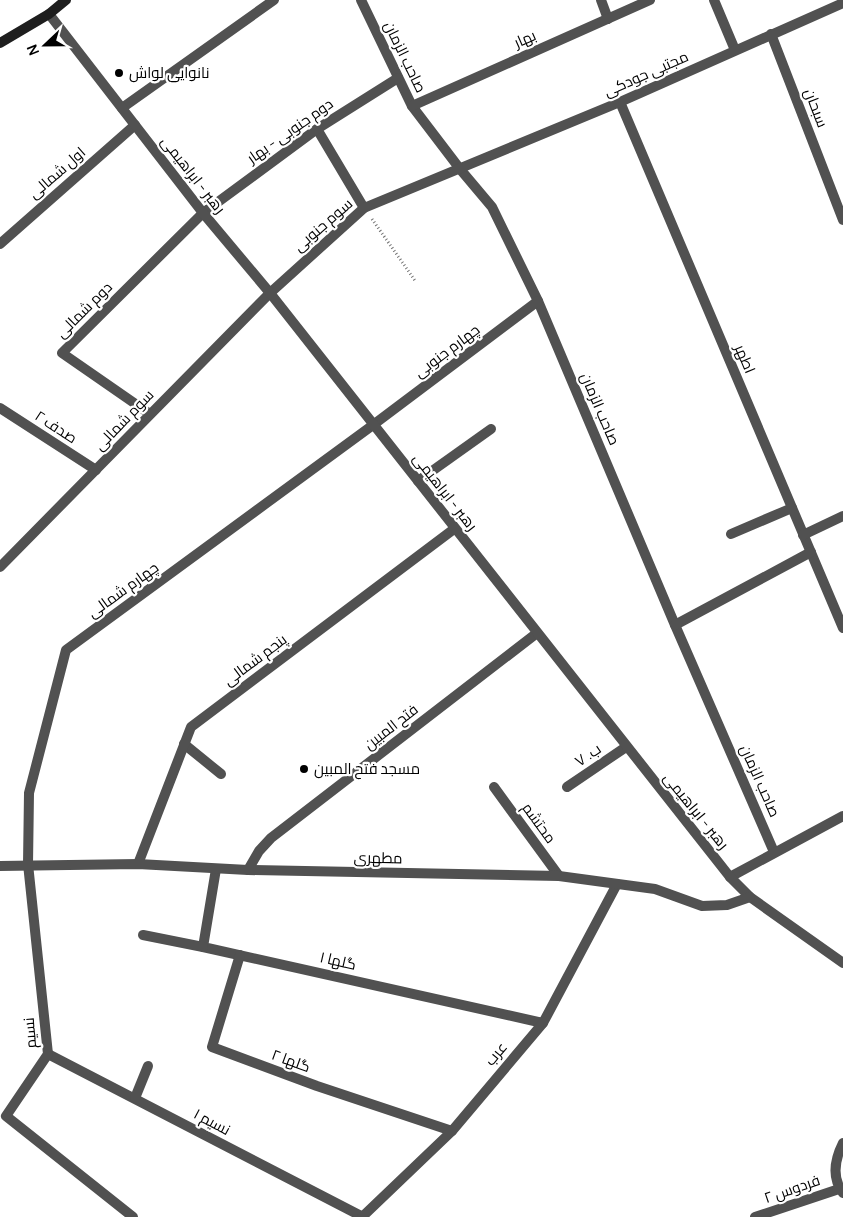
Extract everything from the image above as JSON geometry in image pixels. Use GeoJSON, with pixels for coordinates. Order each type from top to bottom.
{"type":"FeatureCollection","features":[{"type":"Feature","properties":{"kind":"main road"},"geometry":{"type":"LineString","coordinates":[[0,43],[49,14],[66,0]]}},
{"type":"Feature","properties":{"kind":"street"},"geometry":{"type":"LineString","coordinates":[[122,108],[274,0]]}},
{"type":"Feature","properties":{"kind":"street","name":"صاحب الزمان"},"geometry":{"type":"LineString","coordinates":[[361,0],[412,106],[460,170],[492,207],[538,301],[675,625],[774,852]]}},
{"type":"Feature","properties":{"kind":"street"},"geometry":{"type":"LineString","coordinates":[[601,0],[608,19]]}},
{"type":"Feature","properties":{"kind":"street","name":"بهار"},"geometry":{"type":"LineString","coordinates":[[412,106],[650,0]]}},
{"type":"Feature","properties":{"kind":"street"},"geometry":{"type":"LineString","coordinates":[[714,0],[735,50]]}},
{"type":"Feature","properties":{"kind":"street","name":"مجتبی جودکی"},"geometry":{"type":"LineString","coordinates":[[460,170],[620,102],[771,34],[828,5],[843,3]]}},
{"type":"Feature","properties":{"kind":"street","name":"رهبر - ابراهیمی"},"geometry":{"type":"LineString","coordinates":[[49,14],[203,213],[270,293],[730,877],[750,897],[843,963]]}},
{"type":"Feature","properties":{"kind":"street","name":"سبحان"},"geometry":{"type":"LineString","coordinates":[[771,34],[843,220]]}},
{"type":"Feature","properties":{"kind":"street","name":"دوم جنوبی - بهار"},"geometry":{"type":"LineString","coordinates":[[203,213],[316,129],[398,78]]}},
{"type":"Feature","properties":{"kind":"street","name":"اطهر"},"geometry":{"type":"LineString","coordinates":[[620,102],[843,628]]}},
{"type":"Feature","properties":{"kind":"street","name":"اول شمالی"},"geometry":{"type":"LineString","coordinates":[[0,244],[135,125]]}},
{"type":"Feature","properties":{"kind":"street"},"geometry":{"type":"LineString","coordinates":[[316,129],[364,208]]}},
{"type":"Feature","properties":{"kind":"street","name":"سوم جنوبی"},"geometry":{"type":"LineString","coordinates":[[270,293],[364,208],[460,170]]}},
{"type":"Feature","properties":{"kind":"street","name":"دوم شمالی"},"geometry":{"type":"LineString","coordinates":[[150,414],[62,354],[203,213]]}},
{"type":"Feature","properties":{"kind":"street","name":"سوم شمالی"},"geometry":{"type":"LineString","coordinates":[[0,567],[270,293]]}},
{"type":"Feature","properties":{"kind":"street","name":"چهارم جنوبی"},"geometry":{"type":"LineString","coordinates":[[373,425],[538,301]]}},
{"type":"Feature","properties":{"kind":"street","name":"صدف ۲"},"geometry":{"type":"LineString","coordinates":[[0,408],[96,470]]}},
{"type":"Feature","properties":{"kind":"street","name":"چهارم شمالی"},"geometry":{"type":"LineString","coordinates":[[28,864],[29,793],[66,650],[373,425]]}},
{"type":"Feature","properties":{"kind":"street"},"geometry":{"type":"LineString","coordinates":[[418,481],[491,429]]}},
{"type":"Feature","properties":{"kind":"street"},"geometry":{"type":"LineString","coordinates":[[731,534],[792,508]]}},
{"type":"Feature","properties":{"kind":"street"},"geometry":{"type":"LineString","coordinates":[[803,534],[843,516]]}},
{"type":"Feature","properties":{"kind":"street","name":"پنجم شمالی"},"geometry":{"type":"LineString","coordinates":[[138,864],[191,727],[454,529]]}},
{"type":"Feature","properties":{"kind":"street"},"geometry":{"type":"LineString","coordinates":[[675,625],[811,552]]}},
{"type":"Feature","properties":{"kind":"street","name":"فتح المبین"},"geometry":{"type":"LineString","coordinates":[[248,870],[259,851],[271,838],[537,633]]}},
{"type":"Feature","properties":{"kind":"street"},"geometry":{"type":"LineString","coordinates":[[184,744],[221,774]]}},
{"type":"Feature","properties":{"kind":"street","name":"ب. ۷"},"geometry":{"type":"LineString","coordinates":[[567,787],[626,747]]}},
{"type":"Feature","properties":{"kind":"street","name":"محتشم"},"geometry":{"type":"LineString","coordinates":[[494,787],[559,876]]}},
{"type":"Feature","properties":{"kind":"street"},"geometry":{"type":"LineString","coordinates":[[730,877],[843,816]]}},
{"type":"Feature","properties":{"kind":"street","name":"مطهری"},"geometry":{"type":"LineString","coordinates":[[0,866],[28,864],[138,864],[248,870],[559,876],[655,889],[702,906],[727,905],[750,897]]}},
{"type":"Feature","properties":{"kind":"street","name":"نسیم"},"geometry":{"type":"LineString","coordinates":[[28,864],[48,1054],[6,1116],[133,1217]]}},
{"type":"Feature","properties":{"kind":"street"},"geometry":{"type":"LineString","coordinates":[[203,947],[216,869]]}},
{"type":"Feature","properties":{"kind":"street","name":"عرب"},"geometry":{"type":"LineString","coordinates":[[362,1217],[452,1131],[542,1023],[617,884]]}},
{"type":"Feature","properties":{"kind":"street","name":"گلها ۱"},"geometry":{"type":"LineString","coordinates":[[142,935],[240,955],[542,1023]]}},
{"type":"Feature","properties":{"kind":"street","name":"گلها ۲"},"geometry":{"type":"LineString","coordinates":[[240,955],[212,1047],[317,1086],[452,1131]]}},
{"type":"Feature","properties":{"kind":"street","name":"نسیم ۱"},"geometry":{"type":"LineString","coordinates":[[48,1054],[362,1217]]}},
{"type":"Feature","properties":{"kind":"street"},"geometry":{"type":"LineString","coordinates":[[134,1098],[148,1066]]}},
{"type":"Feature","properties":{"kind":"street"},"geometry":{"type":"LineString","coordinates":[[841,1191],[835,1175],[836,1156],[843,1143]]}},
{"type":"Feature","properties":{"kind":"street","name":"فردوس ۲"},"geometry":{"type":"LineString","coordinates":[[755,1217],[841,1191]]}},
{"type":"Feature","properties":{"kind":"path"},"geometry":{"type":"LineString","coordinates":[[364,208],[416,282]]}},
{"type":"Feature","properties":{"kind":"place","name":"نانوایی لواش"},"geometry":{"type":"Point","coordinates":[119,73]}},
{"type":"Feature","properties":{"kind":"place","name":"مسجد فتح المبین"},"geometry":{"type":"Point","coordinates":[304,769]}}]}
